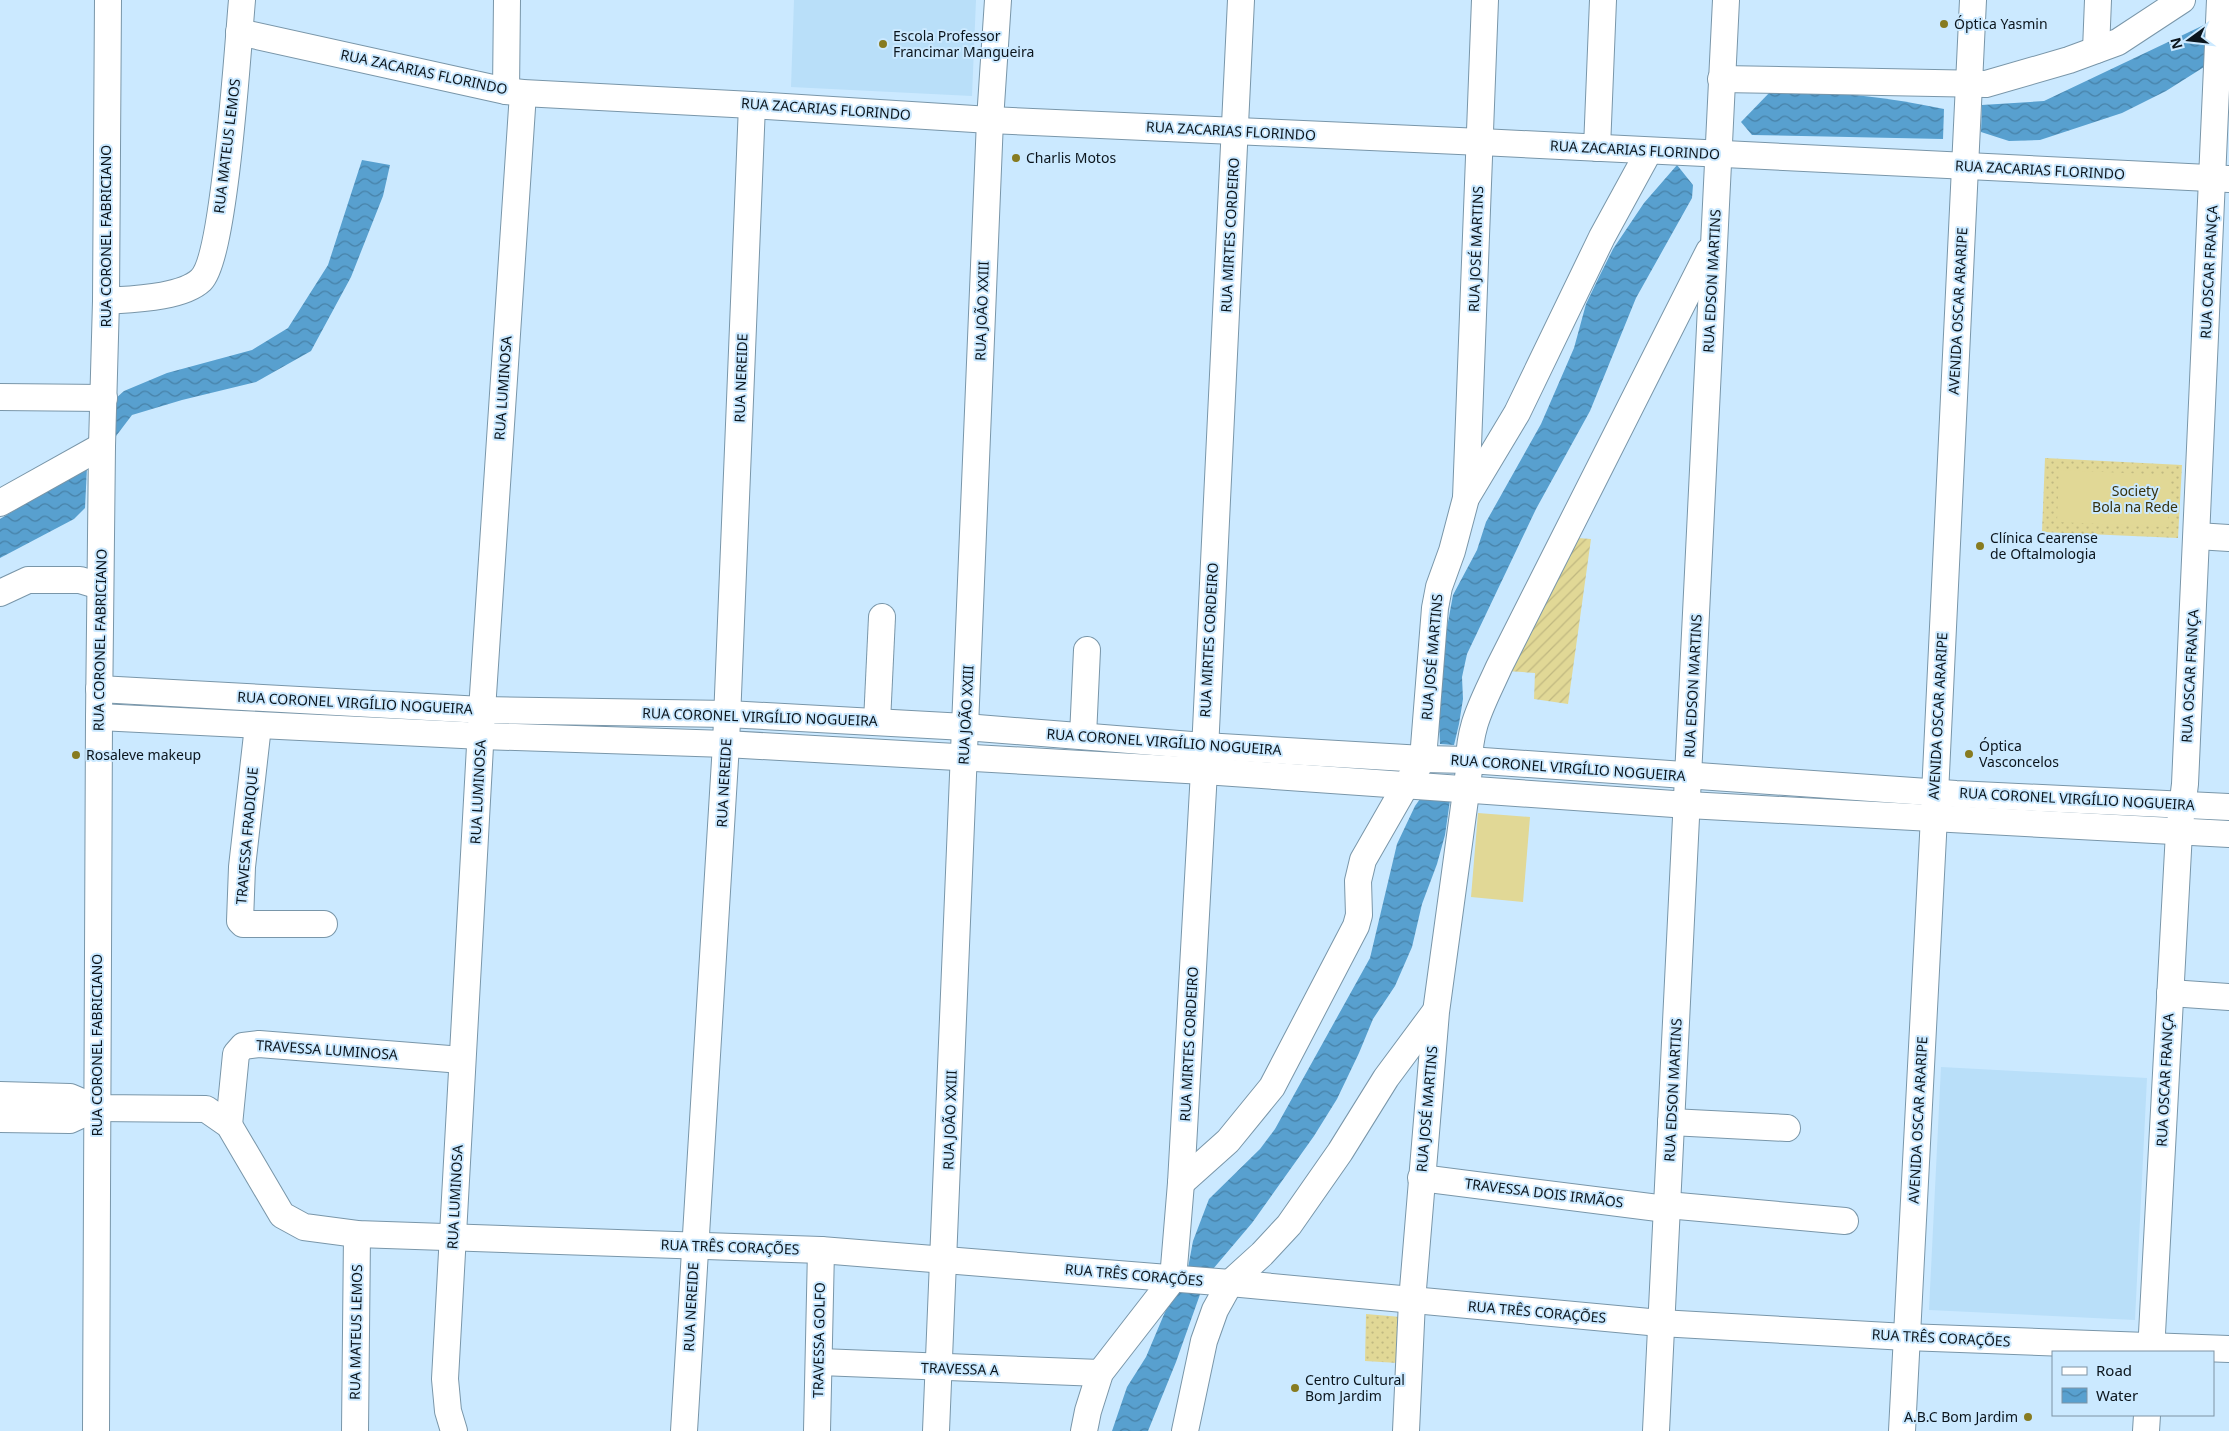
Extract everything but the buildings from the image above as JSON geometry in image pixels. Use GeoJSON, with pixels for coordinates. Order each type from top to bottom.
{"type":"FeatureCollection","features":[{"type":"Feature","properties":{"kind":"street","name":"RUA CORONEL FABRICIANO"},"geometry":{"type":"LineString","coordinates":[[96,1431],[99,689],[106,300],[108,0]]}},
{"type":"Feature","properties":{"kind":"street","name":"RUA MATEUS LEMOS"},"geometry":{"type":"LineString","coordinates":[[106,300],[172,293],[192,286],[202,279],[213,249],[226,182],[242,0]]}},
{"type":"Feature","properties":{"kind":"street","name":"RUA LUMINOSA"},"geometry":{"type":"LineString","coordinates":[[454,1431],[448,1411],[445,1379],[482,736],[514,92],[507,0]]}},
{"type":"Feature","properties":{"kind":"street","name":"RUA JOÃO XXIII"},"geometry":{"type":"LineString","coordinates":[[936,1431],[990,120],[998,0]]}},
{"type":"Feature","properties":{"kind":"street","name":"RUA MIRTES CORDEIRO"},"geometry":{"type":"LineString","coordinates":[[1174,1279],[1182,1183],[1241,0]]}},
{"type":"Feature","properties":{"kind":"street","name":"RUA JOSÉ MARTINS"},"geometry":{"type":"LineString","coordinates":[[1182,1183],[1228,1141],[1272,1088],[1356,926],[1359,915],[1358,881],[1360,868],[1406,785],[1423,759],[1438,587],[1452,551],[1466,498],[1485,0]]}},
{"type":"Feature","properties":{"kind":"street"},"geometry":{"type":"LineString","coordinates":[[1596,148],[1603,0]]}},
{"type":"Feature","properties":{"kind":"street","name":"RUA EDSON MARTINS"},"geometry":{"type":"LineString","coordinates":[[1656,1431],[1726,0]]}},
{"type":"Feature","properties":{"kind":"street","name":"AVENIDA OSCAR ARARIPE"},"geometry":{"type":"LineString","coordinates":[[1902,1431],[1973,0]]}},
{"type":"Feature","properties":{"kind":"street"},"geometry":{"type":"LineString","coordinates":[[2096,50],[2098,0]]}},
{"type":"Feature","properties":{"kind":"street"},"geometry":{"type":"LineString","coordinates":[[1722,79],[1986,84],[2096,50],[2131,35],[2182,0]]}},
{"type":"Feature","properties":{"kind":"street","name":"RUA OSCAR FRANÇA"},"geometry":{"type":"LineString","coordinates":[[2151,1350],[2179,832],[2184,804],[2197,536],[2221,179],[2223,87],[2220,0]]}},
{"type":"Feature","properties":{"kind":"street","name":"RUA ZACARIAS FLORINDO"},"geometry":{"type":"LineString","coordinates":[[239,32],[514,92],[990,120],[1481,142],[2221,179]]}},
{"type":"Feature","properties":{"kind":"street","name":"RUA NEREIDE"},"geometry":{"type":"LineString","coordinates":[[684,1431],[728,714],[752,105]]}},
{"type":"Feature","properties":{"kind":"street","name":"RUA JOSÉ MARTINS"},"geometry":{"type":"LineString","coordinates":[[1466,498],[1488,465],[1517,413],[1602,237],[1649,151]]}},
{"type":"Feature","properties":{"kind":"street","name":"RUA JOSÉ MARTINS"},"geometry":{"type":"LineString","coordinates":[[1406,1431],[1412,1300],[1436,1012],[1467,788],[1470,739],[1474,723],[1499,667],[1713,242]]}},
{"type":"Feature","properties":{"kind":"street"},"geometry":{"type":"LineString","coordinates":[[0,398],[104,398]]}},
{"type":"Feature","properties":{"kind":"street"},"geometry":{"type":"LineString","coordinates":[[0,503],[102,446]]}},
{"type":"Feature","properties":{"kind":"street"},"geometry":{"type":"LineString","coordinates":[[2197,536],[2229,538]]}},
{"type":"Feature","properties":{"kind":"street"},"geometry":{"type":"LineString","coordinates":[[0,593],[28,580],[80,580],[100,586]]}},
{"type":"Feature","properties":{"kind":"street"},"geometry":{"type":"LineString","coordinates":[[877,722],[882,617]]}},
{"type":"Feature","properties":{"kind":"street"},"geometry":{"type":"LineString","coordinates":[[1083,736],[1087,650]]}},
{"type":"Feature","properties":{"kind":"street","name":"RUA CORONEL VIRGÍLIO NOGUEIRA"},"geometry":{"type":"LineString","coordinates":[[99,689],[482,710],[728,714],[1083,736],[1204,758],[1406,785],[1688,805],[2184,804],[2229,806]]}},
{"type":"Feature","properties":{"kind":"street","name":"RUA CORONEL VIRGÍLIO NOGUEIRA"},"geometry":{"type":"LineString","coordinates":[[99,717],[482,736],[726,744],[963,758],[1469,760],[1689,775],[2179,832],[2229,834]]}},
{"type":"Feature","properties":{"kind":"street","name":"TRAVESSA FRADIQUE"},"geometry":{"type":"LineString","coordinates":[[258,726],[242,867],[240,921],[243,924],[324,924]]}},
{"type":"Feature","properties":{"kind":"street"},"geometry":{"type":"LineString","coordinates":[[2170,993],[2229,998]]}},
{"type":"Feature","properties":{"kind":"street"},"geometry":{"type":"LineString","coordinates":[[1185,1431],[1204,1342],[1215,1310],[1230,1283],[1262,1254],[1289,1225],[1340,1152],[1386,1078],[1436,1012]]}},
{"type":"Feature","properties":{"kind":"street","name":"TRAVESSA LUMINOSA"},"geometry":{"type":"LineString","coordinates":[[229,1125],[236,1054],[243,1046],[259,1044],[462,1060]]}},
{"type":"Feature","properties":{"kind":"street"},"geometry":{"type":"LineString","coordinates":[[0,1096],[70,1097],[96,1108]]}},
{"type":"Feature","properties":{"kind":"street"},"geometry":{"type":"LineString","coordinates":[[0,1119],[70,1120],[96,1108]]}},
{"type":"Feature","properties":{"kind":"street","name":"RUA TRÊS CORAÇÕES"},"geometry":{"type":"LineString","coordinates":[[96,1108],[206,1109],[229,1125],[282,1215],[304,1226],[356,1234],[820,1250],[1230,1283],[1660,1322],[2151,1350],[2229,1349]]}},
{"type":"Feature","properties":{"kind":"street"},"geometry":{"type":"LineString","coordinates":[[1671,1122],[1787,1128]]}},
{"type":"Feature","properties":{"kind":"street","name":"TRAVESSA DOIS IRMÃOS"},"geometry":{"type":"LineString","coordinates":[[1421,1178],[1666,1207],[1845,1221]]}},
{"type":"Feature","properties":{"kind":"street","name":"RUA MATEUS LEMOS"},"geometry":{"type":"LineString","coordinates":[[355,1431],[356,1234]]}},
{"type":"Feature","properties":{"kind":"street","name":"TRAVESSA GOLFO"},"geometry":{"type":"LineString","coordinates":[[817,1431],[820,1362],[820,1250]]}},
{"type":"Feature","properties":{"kind":"street"},"geometry":{"type":"LineString","coordinates":[[1084,1431],[1100,1373],[1174,1279]]}},
{"type":"Feature","properties":{"kind":"street","name":"TRAVESSA A"},"geometry":{"type":"LineString","coordinates":[[820,1362],[1100,1373]]}},
{"type":"Feature","properties":{"kind":"street"},"geometry":{"type":"LineString","coordinates":[[2146,1431],[2147,1416]]}},
{"type":"Feature","properties":{"kind":"shaded area","name":"Escola Professor Francimar Mangueira"},"geometry":{"type":"Polygon","coordinates":[[[794,0],[976,0],[972,96],[791,87],[794,0]]]}},
{"type":"Feature","properties":{"kind":"shaded area"},"geometry":{"type":"Polygon","coordinates":[[[1941,1067],[2147,1078],[2135,1320],[1929,1310],[1941,1067]]]}},
{"type":"Feature","properties":{"kind":"green space","name":"Society Bola na Rede"},"geometry":{"type":"Polygon","coordinates":[[[2045,458],[2182,465],[2178,538],[2042,532],[2045,458]]]}},
{"type":"Feature","properties":{"kind":"green space"},"geometry":{"type":"Polygon","coordinates":[[[2059,470],[2170,475],[2168,527],[2057,522],[2059,470]]]}},
{"type":"Feature","properties":{"kind":"green space"},"geometry":{"type":"Polygon","coordinates":[[[1578,538],[1591,539],[1568,704],[1534,699],[1535,673],[1507,671],[1578,538]]]}},
{"type":"Feature","properties":{"kind":"green space"},"geometry":{"type":"Polygon","coordinates":[[[1478,813],[1530,817],[1523,902],[1471,897],[1478,813]]]}},
{"type":"Feature","properties":{"kind":"green space"},"geometry":{"type":"Polygon","coordinates":[[[1366,1314],[1401,1317],[1398,1363],[1365,1361],[1366,1314]]]}},
{"type":"Feature","properties":{"kind":"water"},"geometry":{"type":"Polygon","coordinates":[[[2206,24],[2204,67],[2166,91],[2122,113],[2040,140],[2009,141],[1981,132],[1982,105],[2044,101],[2206,24]]]}},
{"type":"Feature","properties":{"kind":"water"},"geometry":{"type":"Polygon","coordinates":[[[1771,91],[1815,92],[1858,96],[1944,109],[1943,139],[1752,135],[1741,122],[1771,91]]]}},
{"type":"Feature","properties":{"kind":"water"},"geometry":{"type":"Polygon","coordinates":[[[362,160],[390,165],[383,196],[351,277],[311,351],[256,382],[182,400],[132,415],[113,440],[114,400],[124,391],[167,373],[252,350],[288,328],[328,265],[362,160]]]}},
{"type":"Feature","properties":{"kind":"water"},"geometry":{"type":"Polygon","coordinates":[[[1677,165],[1693,185],[1692,198],[1636,298],[1590,411],[1536,509],[1467,654],[1462,677],[1463,699],[1454,745],[1440,744],[1439,723],[1443,649],[1453,595],[1477,550],[1486,522],[1541,424],[1574,348],[1586,304],[1613,249],[1644,203],[1677,165]]]}},
{"type":"Feature","properties":{"kind":"water"},"geometry":{"type":"Polygon","coordinates":[[[87,467],[85,508],[74,519],[0,558],[0,519],[87,467]]]}},
{"type":"Feature","properties":{"kind":"water"},"geometry":{"type":"Polygon","coordinates":[[[1425,792],[1451,793],[1445,835],[1437,864],[1422,904],[1412,947],[1395,986],[1373,1019],[1337,1099],[1314,1136],[1252,1223],[1213,1269],[1188,1268],[1193,1241],[1209,1199],[1260,1149],[1275,1129],[1370,958],[1397,844],[1415,806],[1425,792]]]}},
{"type":"Feature","properties":{"kind":"water"},"geometry":{"type":"Polygon","coordinates":[[[1179,1286],[1203,1286],[1176,1362],[1148,1431],[1112,1431],[1127,1387],[1146,1357],[1165,1312],[1179,1286]]]}},
{"type":"Feature","properties":{"kind":"place","name":"Óptica Yasmin"},"geometry":{"type":"Point","coordinates":[1944,24]}},
{"type":"Feature","properties":{"kind":"place","name":"Escola Professor Francimar Mangueira"},"geometry":{"type":"Point","coordinates":[883,44]}},
{"type":"Feature","properties":{"kind":"place","name":"Charlis Motos"},"geometry":{"type":"Point","coordinates":[1016,158]}},
{"type":"Feature","properties":{"kind":"place","name":"Clínica Cearense de Oftalmologia"},"geometry":{"type":"Point","coordinates":[1980,546]}},
{"type":"Feature","properties":{"kind":"place","name":"Óptica Vasconcelos"},"geometry":{"type":"Point","coordinates":[1969,754]}},
{"type":"Feature","properties":{"kind":"place","name":"Rosaleve makeup"},"geometry":{"type":"Point","coordinates":[76,755]}},
{"type":"Feature","properties":{"kind":"place","name":"Centro Cultural Bom Jardim"},"geometry":{"type":"Point","coordinates":[1295,1388]}},
{"type":"Feature","properties":{"kind":"place","name":"A.B.C Bom Jardim"},"geometry":{"type":"Point","coordinates":[2028,1417]}}]}
